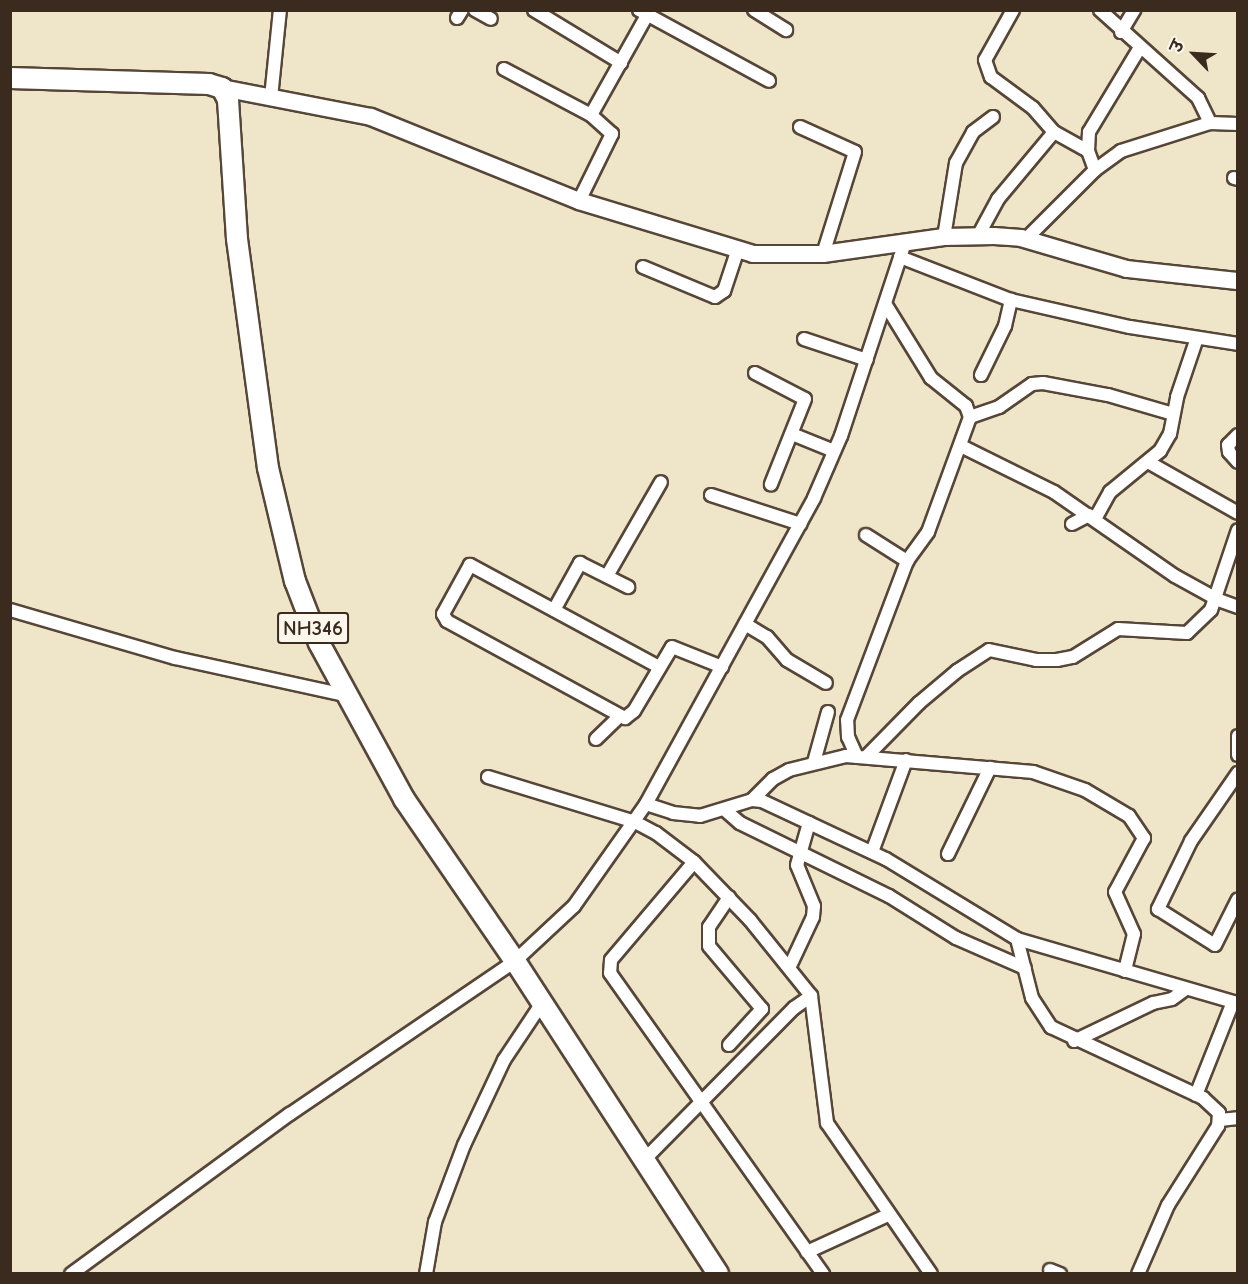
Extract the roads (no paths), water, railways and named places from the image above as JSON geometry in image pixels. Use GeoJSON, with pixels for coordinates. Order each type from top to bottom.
{"type":"FeatureCollection","features":[{"type":"Feature","properties":{"kind":"highway"},"geometry":{"type":"LineString","coordinates":[[10,78],[209,84],[222,88]]}},
{"type":"Feature","properties":{"kind":"highway","name":"NH346"},"geometry":{"type":"LineString","coordinates":[[222,88],[228,100],[237,239],[268,468],[295,581],[345,695],[404,799],[515,961],[718,1274]]}},
{"type":"Feature","properties":{"kind":"main road"},"geometry":{"type":"LineString","coordinates":[[222,88],[371,117],[579,201],[738,249],[771,256],[902,251],[944,237],[978,236],[1025,240],[1127,268],[1238,280]]}},
{"type":"Feature","properties":{"kind":"street"},"geometry":{"type":"LineString","coordinates":[[271,98],[280,10]]}},
{"type":"Feature","properties":{"kind":"street"},"geometry":{"type":"LineString","coordinates":[[475,10],[491,19]]}},
{"type":"Feature","properties":{"kind":"street"},"geometry":{"type":"LineString","coordinates":[[534,10],[621,63]]}},
{"type":"Feature","properties":{"kind":"street"},"geometry":{"type":"LineString","coordinates":[[754,10],[786,30]]}},
{"type":"Feature","properties":{"kind":"street"},"geometry":{"type":"LineString","coordinates":[[1013,10],[986,60],[986,68],[991,77],[1033,108],[1054,132],[1088,151]]}},
{"type":"Feature","properties":{"kind":"street"},"geometry":{"type":"LineString","coordinates":[[1100,10],[1139,49],[1198,98],[1210,123]]}},
{"type":"Feature","properties":{"kind":"street"},"geometry":{"type":"LineString","coordinates":[[1121,32],[1134,10]]}},
{"type":"Feature","properties":{"kind":"street"},"geometry":{"type":"LineString","coordinates":[[591,115],[621,63],[645,12],[769,81]]}},
{"type":"Feature","properties":{"kind":"street"},"geometry":{"type":"LineString","coordinates":[[1095,170],[1088,151],[1089,132],[1139,49]]}},
{"type":"Feature","properties":{"kind":"street"},"geometry":{"type":"LineString","coordinates":[[504,69],[591,115],[612,134],[579,201]]}},
{"type":"Feature","properties":{"kind":"street"},"geometry":{"type":"LineString","coordinates":[[944,237],[956,162],[973,132],[993,117]]}},
{"type":"Feature","properties":{"kind":"street"},"geometry":{"type":"LineString","coordinates":[[1025,240],[1095,170],[1121,150],[1210,123],[1238,124]]}},
{"type":"Feature","properties":{"kind":"street"},"geometry":{"type":"LineString","coordinates":[[800,127],[855,152],[823,254]]}},
{"type":"Feature","properties":{"kind":"street"},"geometry":{"type":"LineString","coordinates":[[978,236],[998,199],[1054,132]]}},
{"type":"Feature","properties":{"kind":"street"},"geometry":{"type":"LineString","coordinates":[[643,267],[715,297],[724,291],[738,249]]}},
{"type":"Feature","properties":{"kind":"street"},"geometry":{"type":"LineString","coordinates":[[71,1274],[290,1114],[515,961],[574,906],[646,804],[800,524],[834,451],[886,305],[902,251],[1011,300],[1197,338],[1238,344]]}},
{"type":"Feature","properties":{"kind":"street"},"geometry":{"type":"LineString","coordinates":[[981,375],[1001,335],[1011,300]]}},
{"type":"Feature","properties":{"kind":"street"},"geometry":{"type":"LineString","coordinates":[[862,757],[848,737],[847,720],[907,561],[928,532],[970,417],[966,406],[931,378],[886,305]]}},
{"type":"Feature","properties":{"kind":"street"},"geometry":{"type":"LineString","coordinates":[[1072,524],[1092,518],[1122,479],[1148,462],[1170,434],[1173,414],[1197,338]]}},
{"type":"Feature","properties":{"kind":"street"},"geometry":{"type":"LineString","coordinates":[[804,339],[867,360]]}},
{"type":"Feature","properties":{"kind":"street"},"geometry":{"type":"LineString","coordinates":[[755,373],[806,399],[771,484]]}},
{"type":"Feature","properties":{"kind":"street"},"geometry":{"type":"LineString","coordinates":[[970,417],[999,407],[1032,384],[1043,382],[1108,395],[1173,414]]}},
{"type":"Feature","properties":{"kind":"street"},"geometry":{"type":"LineString","coordinates":[[792,435],[834,451]]}},
{"type":"Feature","properties":{"kind":"street"},"geometry":{"type":"LineString","coordinates":[[1238,435],[1228,445],[1228,452],[1238,462]]}},
{"type":"Feature","properties":{"kind":"street"},"geometry":{"type":"LineString","coordinates":[[961,446],[1037,482],[1175,576],[1213,598],[1238,607]]}},
{"type":"Feature","properties":{"kind":"street"},"geometry":{"type":"LineString","coordinates":[[1148,462],[1238,513]]}},
{"type":"Feature","properties":{"kind":"street"},"geometry":{"type":"LineString","coordinates":[[607,576],[661,482]]}},
{"type":"Feature","properties":{"kind":"street"},"geometry":{"type":"LineString","coordinates":[[711,495],[800,524]]}},
{"type":"Feature","properties":{"kind":"street"},"geometry":{"type":"LineString","coordinates":[[862,757],[919,703],[981,653],[999,650],[1036,660],[1057,660],[1090,648],[1108,631],[1118,628],[1187,633],[1206,616],[1238,530]]}},
{"type":"Feature","properties":{"kind":"street"},"geometry":{"type":"LineString","coordinates":[[866,535],[907,561]]}},
{"type":"Feature","properties":{"kind":"street"},"geometry":{"type":"LineString","coordinates":[[554,609],[578,563],[628,588]]}},
{"type":"Feature","properties":{"kind":"street"},"geometry":{"type":"LineString","coordinates":[[659,667],[470,565],[443,614],[447,621],[619,717],[625,718],[633,711],[659,667],[669,650],[676,647],[722,667]]}},
{"type":"Feature","properties":{"kind":"street"},"geometry":{"type":"LineString","coordinates":[[10,610],[175,658],[345,695]]}},
{"type":"Feature","properties":{"kind":"street"},"geometry":{"type":"LineString","coordinates":[[745,624],[767,637],[787,660],[826,683]]}},
{"type":"Feature","properties":{"kind":"street"},"geometry":{"type":"LineString","coordinates":[[814,762],[828,712]]}},
{"type":"Feature","properties":{"kind":"street"},"geometry":{"type":"LineString","coordinates":[[596,739],[619,717]]}},
{"type":"Feature","properties":{"kind":"street"},"geometry":{"type":"LineString","coordinates":[[1238,736],[1238,755]]}},
{"type":"Feature","properties":{"kind":"street"},"geometry":{"type":"LineString","coordinates":[[646,804],[674,813],[700,816],[753,800],[773,778],[814,762],[862,757],[1033,772],[1085,790],[1129,816],[1141,831],[1142,846],[1115,892],[1134,934],[1125,971]]}},
{"type":"Feature","properties":{"kind":"street"},"geometry":{"type":"LineString","coordinates":[[872,852],[906,760]]}},
{"type":"Feature","properties":{"kind":"street"},"geometry":{"type":"LineString","coordinates":[[948,854],[990,768]]}},
{"type":"Feature","properties":{"kind":"street"},"geometry":{"type":"LineString","coordinates":[[1238,773],[1191,842],[1158,909],[1215,945],[1238,899]]}},
{"type":"Feature","properties":{"kind":"street"},"geometry":{"type":"LineString","coordinates":[[488,777],[635,822],[694,862],[729,897],[790,966],[811,996],[824,1115],[888,1215],[932,1274]]}},
{"type":"Feature","properties":{"kind":"street"},"geometry":{"type":"LineString","coordinates":[[753,800],[872,852],[1017,939],[1235,1003],[1196,1095]]}},
{"type":"Feature","properties":{"kind":"street"},"geometry":{"type":"LineString","coordinates":[[725,810],[740,823],[801,850],[889,896],[965,944],[1025,968]]}},
{"type":"Feature","properties":{"kind":"street"},"geometry":{"type":"LineString","coordinates":[[790,966],[813,917],[814,906],[797,872],[809,823]]}},
{"type":"Feature","properties":{"kind":"street"},"geometry":{"type":"LineString","coordinates":[[694,862],[609,967],[823,1274]]}},
{"type":"Feature","properties":{"kind":"street"},"geometry":{"type":"LineString","coordinates":[[729,897],[709,927],[709,946],[762,1009],[729,1045]]}},
{"type":"Feature","properties":{"kind":"street"},"geometry":{"type":"LineString","coordinates":[[1017,939],[1041,1015],[1052,1027],[1074,1041],[1196,1095],[1214,1106],[1220,1120]]}},
{"type":"Feature","properties":{"kind":"street"},"geometry":{"type":"LineString","coordinates":[[1074,1041],[1153,1003],[1172,999],[1186,989]]}},
{"type":"Feature","properties":{"kind":"street"},"geometry":{"type":"LineString","coordinates":[[644,1160],[704,1102],[794,1008],[811,996]]}},
{"type":"Feature","properties":{"kind":"street"},"geometry":{"type":"LineString","coordinates":[[426,1274],[435,1222],[464,1144],[504,1060],[542,1004]]}},
{"type":"Feature","properties":{"kind":"street"},"geometry":{"type":"LineString","coordinates":[[1220,1120],[1238,1118]]}},
{"type":"Feature","properties":{"kind":"street"},"geometry":{"type":"LineString","coordinates":[[1138,1274],[1167,1205],[1220,1120]]}},
{"type":"Feature","properties":{"kind":"street"},"geometry":{"type":"LineString","coordinates":[[807,1252],[888,1215]]}}]}
